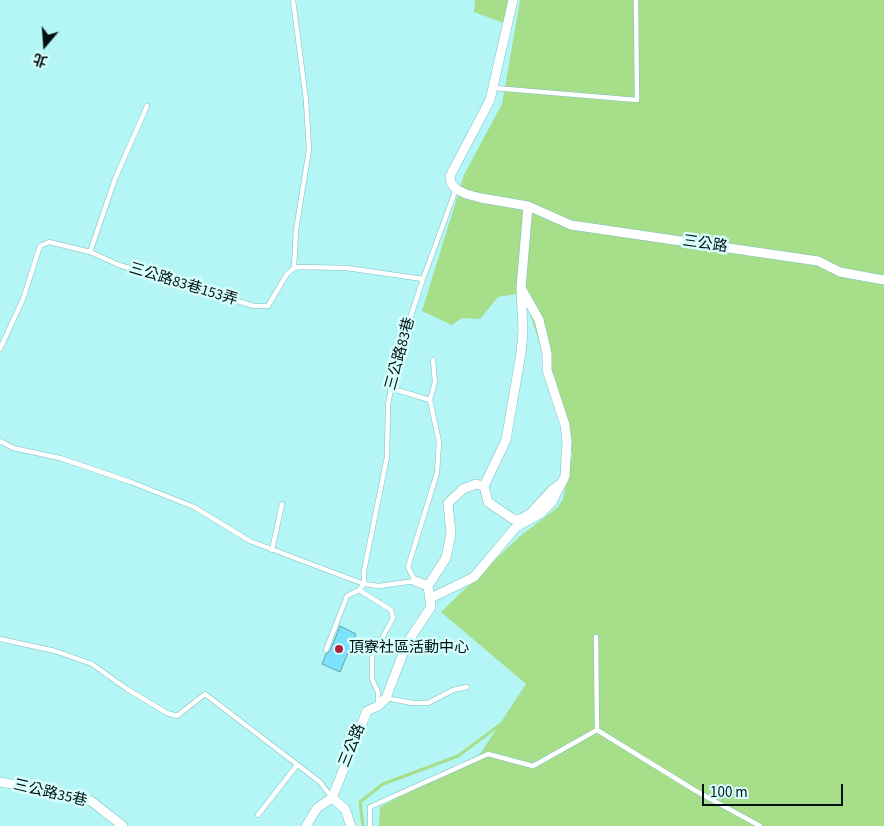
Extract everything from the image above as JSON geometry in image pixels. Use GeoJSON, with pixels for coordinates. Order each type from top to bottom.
{"type":"FeatureCollection","features":[{"type":"Feature","properties":{"kind":"street"},"geometry":{"type":"LineString","coordinates":[[456,189],[451,183],[450,176],[482,117],[494,88],[513,0]]}},
{"type":"Feature","properties":{"kind":"street","name":"三公路"},"geometry":{"type":"LineString","coordinates":[[456,189],[481,198],[528,206],[571,225],[818,261],[840,272],[884,280]]}},
{"type":"Feature","properties":{"kind":"street"},"geometry":{"type":"LineString","coordinates":[[521,288],[539,320],[546,347],[548,376],[565,425],[567,440],[565,476],[562,483],[553,489],[531,513],[517,520],[491,506],[488,502],[484,486],[506,440],[509,424],[523,332],[521,288],[528,206]]}},
{"type":"Feature","properties":{"kind":"street"},"geometry":{"type":"LineString","coordinates":[[484,486],[476,484],[463,489],[448,503],[451,534],[446,558],[428,586],[431,598],[474,577],[516,527],[541,514],[552,502],[565,476]]}},
{"type":"Feature","properties":{"kind":"street"},"geometry":{"type":"LineString","coordinates":[[415,581],[428,586]]}},
{"type":"Feature","properties":{"kind":"street","name":"三公路"},"geometry":{"type":"LineString","coordinates":[[306,826],[317,808],[332,798],[367,711],[378,706],[386,698],[408,643],[431,607],[431,598]]}},
{"type":"Feature","properties":{"kind":"street","name":"三公路35巷"},"geometry":{"type":"LineString","coordinates":[[0,782],[76,796],[90,801],[124,826]]}},
{"type":"Feature","properties":{"kind":"street"},"geometry":{"type":"LineString","coordinates":[[332,798],[345,809],[351,826]]}},
{"type":"Feature","properties":{"kind":"lane"},"geometry":{"type":"LineString","coordinates":[[293,0],[306,100],[309,150],[296,230],[294,268],[348,268],[422,279]]}},
{"type":"Feature","properties":{"kind":"lane"},"geometry":{"type":"LineString","coordinates":[[494,88],[637,100],[636,0]]}},
{"type":"Feature","properties":{"kind":"lane"},"geometry":{"type":"LineString","coordinates":[[90,252],[115,180],[147,106]]}},
{"type":"Feature","properties":{"kind":"lane","name":"三公路83巷"},"geometry":{"type":"LineString","coordinates":[[364,584],[364,571],[387,457],[390,388],[396,361],[422,279],[456,189]]}},
{"type":"Feature","properties":{"kind":"lane","name":"三公路83巷153弄"},"geometry":{"type":"LineString","coordinates":[[0,349],[23,299],[40,246],[49,242],[90,252],[119,265],[254,306],[268,306],[288,274],[294,268]]}},
{"type":"Feature","properties":{"kind":"lane"},"geometry":{"type":"LineString","coordinates":[[0,441],[13,448],[60,458],[131,482],[194,508],[250,541],[364,584],[379,586],[415,581],[408,567],[433,488],[438,455],[439,442],[430,400],[435,382],[433,360]]}},
{"type":"Feature","properties":{"kind":"lane"},"geometry":{"type":"LineString","coordinates":[[390,388],[430,400]]}},
{"type":"Feature","properties":{"kind":"lane"},"geometry":{"type":"LineString","coordinates":[[272,550],[282,504]]}},
{"type":"Feature","properties":{"kind":"lane"},"geometry":{"type":"LineString","coordinates":[[326,650],[348,596],[359,590],[364,584]]}},
{"type":"Feature","properties":{"kind":"lane"},"geometry":{"type":"LineString","coordinates":[[359,590],[391,610],[394,618],[372,657],[372,679],[378,692],[378,706]]}},
{"type":"Feature","properties":{"kind":"lane"},"geometry":{"type":"LineString","coordinates":[[596,637],[597,730]]}},
{"type":"Feature","properties":{"kind":"lane"},"geometry":{"type":"LineString","coordinates":[[0,639],[54,651],[92,664],[127,689],[166,713],[177,716],[205,694],[320,782],[332,798]]}},
{"type":"Feature","properties":{"kind":"lane"},"geometry":{"type":"LineString","coordinates":[[386,698],[412,703],[428,703],[453,690],[467,687]]}},
{"type":"Feature","properties":{"kind":"lane"},"geometry":{"type":"LineString","coordinates":[[370,826],[370,807],[488,754],[533,766],[597,730]]}},
{"type":"Feature","properties":{"kind":"lane"},"geometry":{"type":"LineString","coordinates":[[597,730],[696,791],[760,826]]}},
{"type":"Feature","properties":{"kind":"lane"},"geometry":{"type":"LineString","coordinates":[[258,815],[297,765]]}},
{"type":"Feature","properties":{"kind":"shaded area"},"geometry":{"type":"Polygon","coordinates":[[[475,0],[514,0],[509,25],[474,12],[475,0]]]}},
{"type":"Feature","properties":{"kind":"shaded area"},"geometry":{"type":"Polygon","coordinates":[[[520,0],[884,0],[884,826],[379,826],[380,807],[480,754],[526,684],[441,612],[519,537],[558,507],[563,499],[572,455],[563,414],[523,293],[498,297],[480,319],[462,318],[452,325],[422,311],[464,175],[502,104],[520,0]]]}},
{"type":"Feature","properties":{"kind":"building","name":"頂寮社區活動中心"},"geometry":{"type":"Polygon","coordinates":[[[340,626],[356,634],[340,672],[322,664],[326,654],[330,651],[340,626]]]}},
{"type":"Feature","properties":{"kind":"waterway"},"geometry":{"type":"LineString","coordinates":[[363,826],[360,802],[383,784],[458,756],[501,724]]}},
{"type":"Feature","properties":{"kind":"place","name":"頂寮社區活動中心"},"geometry":{"type":"Point","coordinates":[339,649]}}]}
